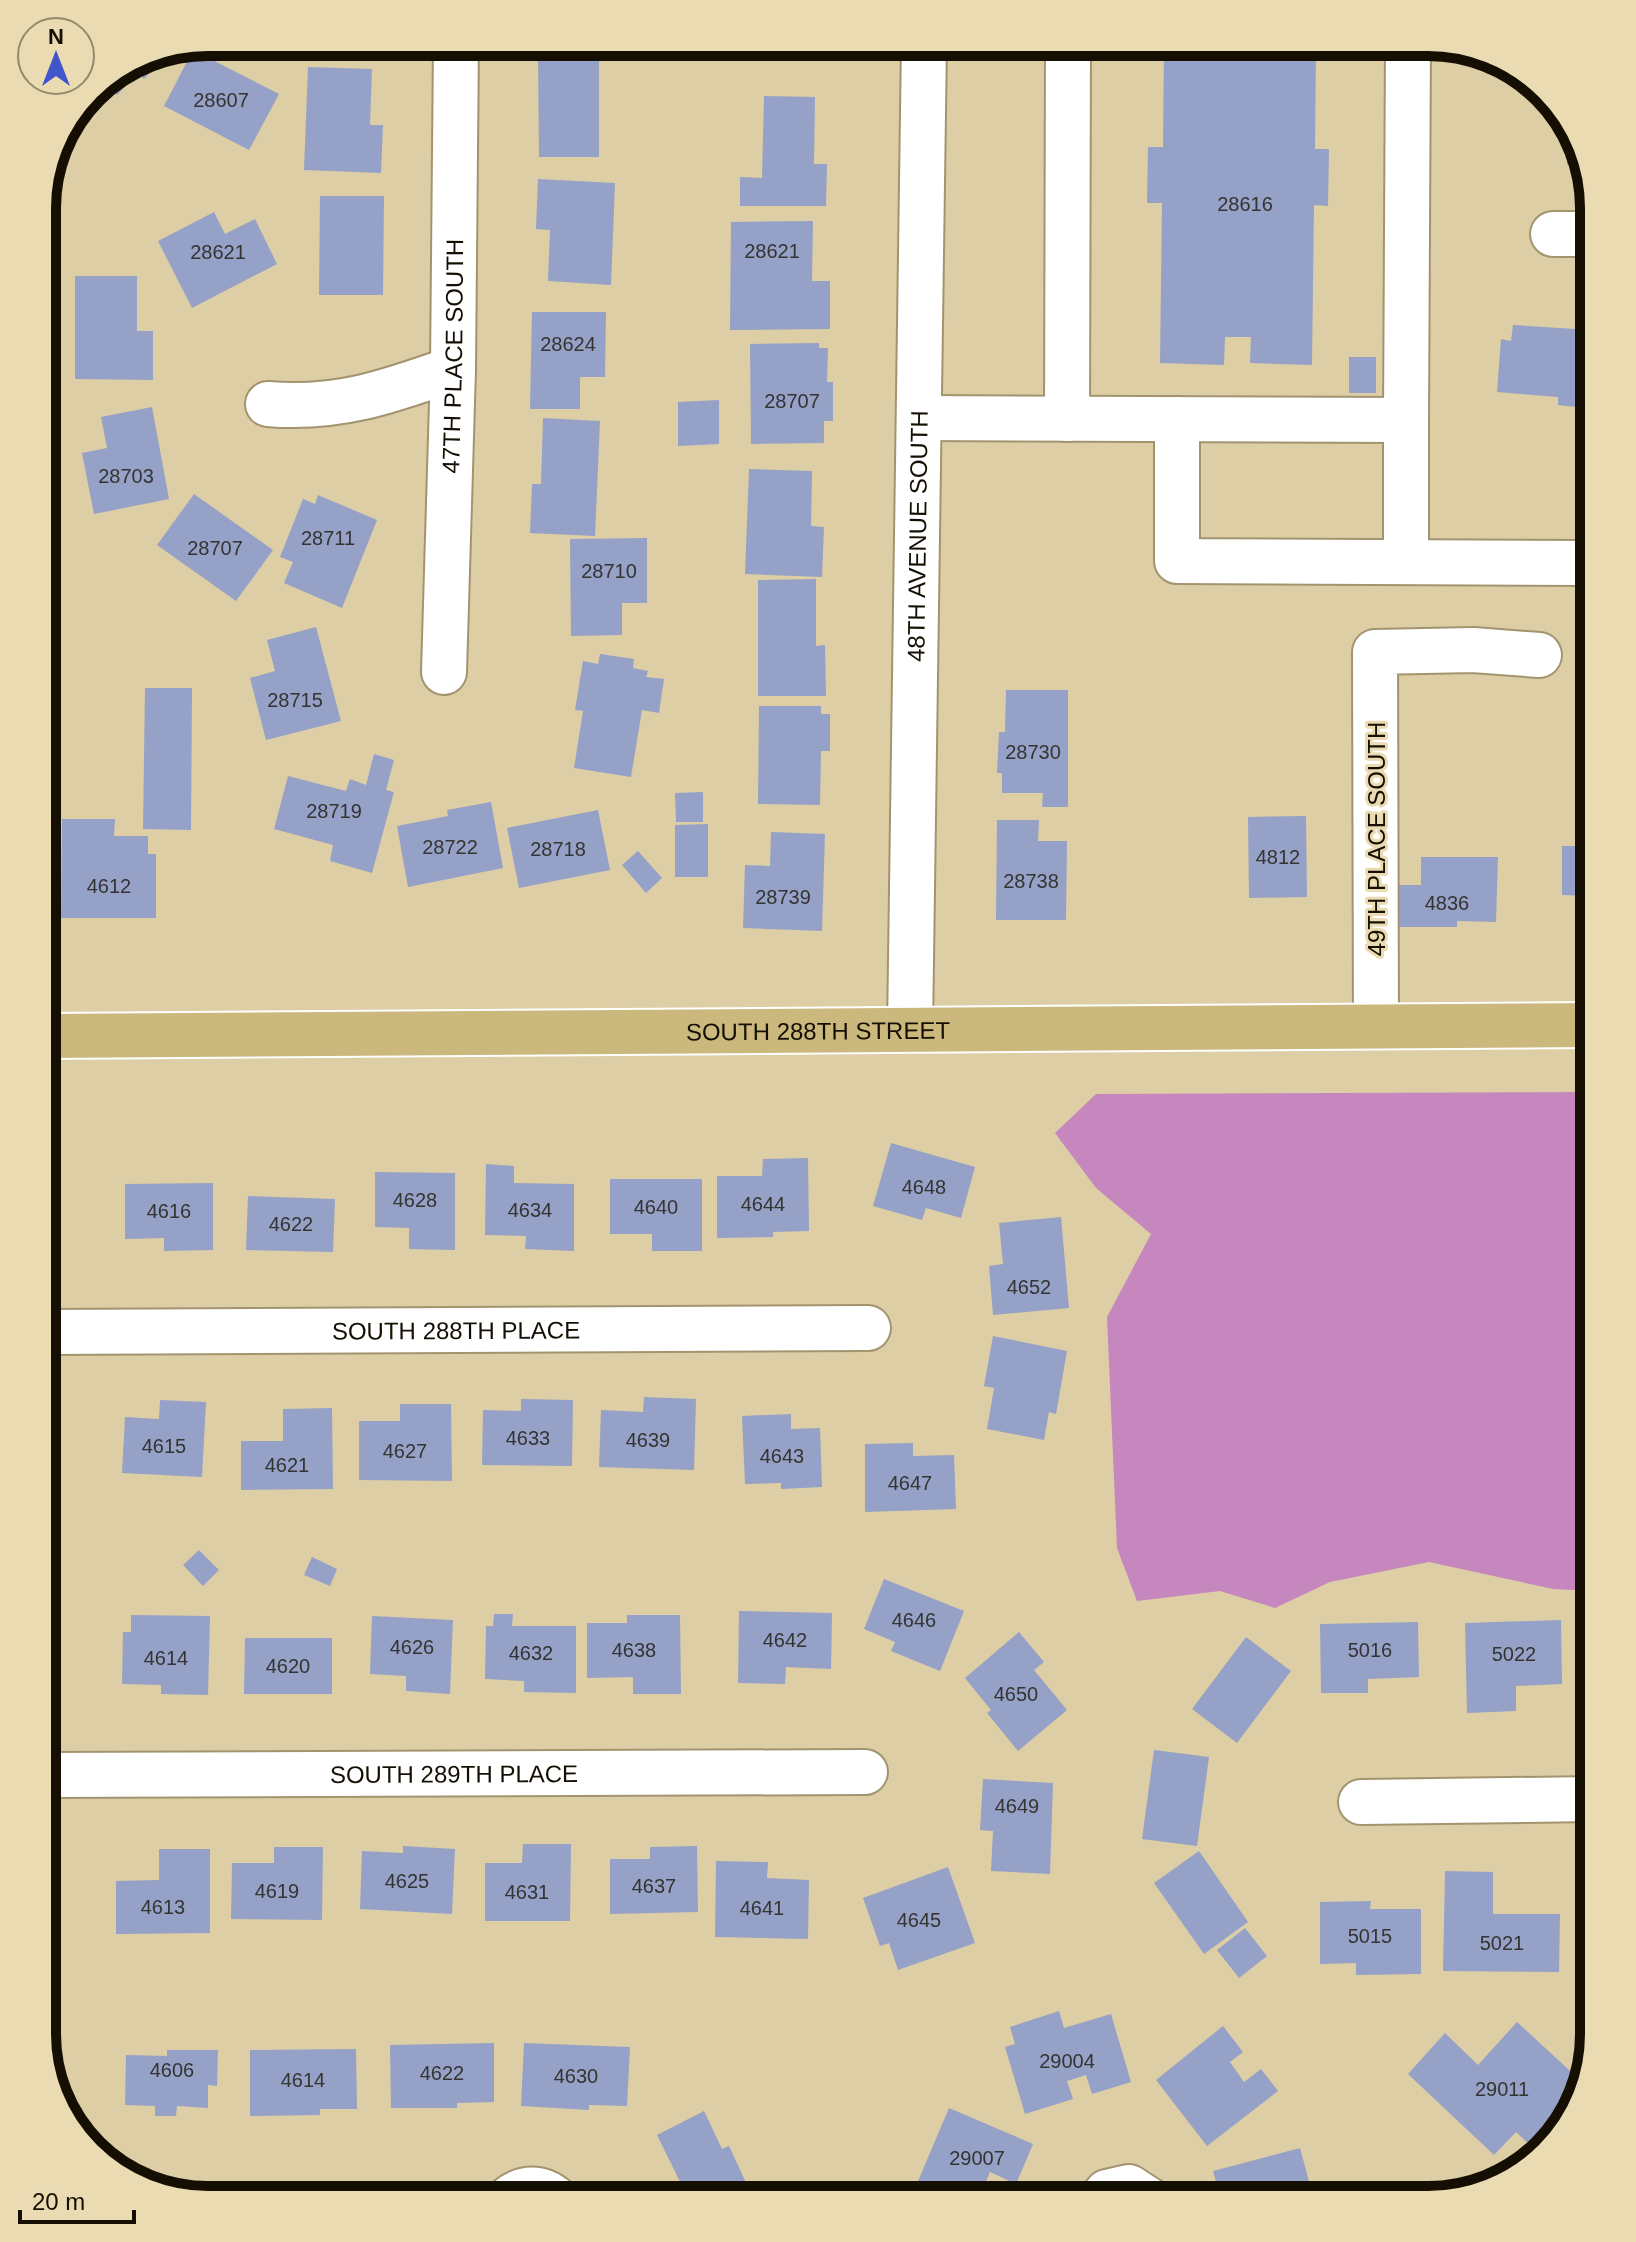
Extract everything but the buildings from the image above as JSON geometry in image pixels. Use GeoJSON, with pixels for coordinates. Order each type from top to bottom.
{"type":"FeatureCollection","features":[{"type":"Feature","properties":{"kind":"main road","name":"SOUTH 288TH STREET"},"geometry":{"type":"LineString","coordinates":[[56,1036],[1580,1025]]}},
{"type":"Feature","properties":{"kind":"street","name":"47TH PLACE SOUTH"},"geometry":{"type":"LineString","coordinates":[[444,672],[453,369],[456,56]]}},
{"type":"Feature","properties":{"kind":"street","name":"48TH AVENUE SOUTH"},"geometry":{"type":"LineString","coordinates":[[910,1030],[924,56]]}},
{"type":"Feature","properties":{"kind":"street"},"geometry":{"type":"LineString","coordinates":[[1067,419],[1068,56]]}},
{"type":"Feature","properties":{"kind":"street"},"geometry":{"type":"LineString","coordinates":[[1406,562],[1408,56]]}},
{"type":"Feature","properties":{"kind":"street"},"geometry":{"type":"LineString","coordinates":[[268,404],[306,407],[345,403],[453,369]]}},
{"type":"Feature","properties":{"kind":"street"},"geometry":{"type":"LineString","coordinates":[[919,418],[1406,420]]}},
{"type":"Feature","properties":{"kind":"street"},"geometry":{"type":"LineString","coordinates":[[1177,419],[1177,561],[1580,563]]}},
{"type":"Feature","properties":{"kind":"street","name":"49TH PLACE SOUTH"},"geometry":{"type":"LineString","coordinates":[[1376,1026],[1375,652],[1473,650],[1539,655]]}},
{"type":"Feature","properties":{"kind":"street","name":"SOUTH 288TH PLACE"},"geometry":{"type":"LineString","coordinates":[[56,1332],[868,1328]]}},
{"type":"Feature","properties":{"kind":"street","name":"SOUTH 289TH PLACE"},"geometry":{"type":"LineString","coordinates":[[56,1775],[865,1772]]}},
{"type":"Feature","properties":{"kind":"street"},"geometry":{"type":"LineString","coordinates":[[1361,1802],[1580,1799]]}},
{"type":"Feature","properties":{"kind":"shaded area"},"geometry":{"type":"Polygon","coordinates":[[[1580,1092],[1580,1590],[1553,1589],[1429,1562],[1330,1582],[1275,1608],[1220,1591],[1137,1601],[1117,1548],[1107,1317],[1151,1234],[1096,1188],[1055,1133],[1096,1094],[1580,1092]]]}}]}
